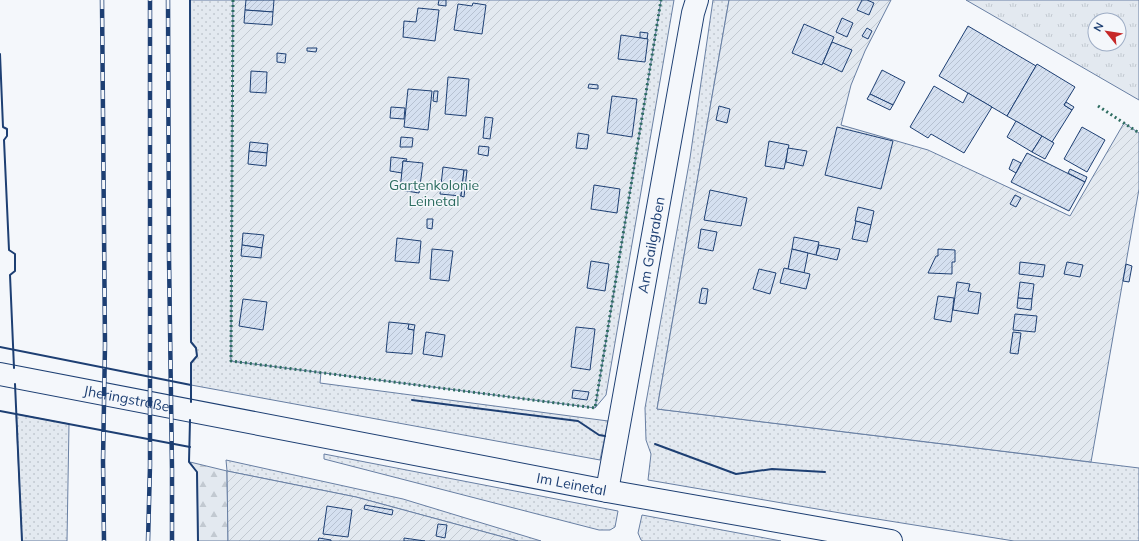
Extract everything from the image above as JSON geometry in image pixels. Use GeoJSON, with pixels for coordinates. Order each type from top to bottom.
{"type":"FeatureCollection","features":[{"type":"Feature","properties":{"kind":"main road","name":"Am Gailgraben"},"geometry":{"type":"LineString","coordinates":[[607,491],[693,13],[697,0]]}},
{"type":"Feature","properties":{"kind":"main road","name":"Jheringstraße"},"geometry":{"type":"LineString","coordinates":[[0,374],[253,422]]}},
{"type":"Feature","properties":{"kind":"main road","name":"Im Leinetal"},"geometry":{"type":"LineString","coordinates":[[253,422],[607,491],[891,541]]}},
{"type":"Feature","properties":{"kind":"green space"},"geometry":{"type":"Polygon","coordinates":[[[190,0],[233,0],[231,361],[321,372],[320,383],[608,421],[600,460],[191,385],[191,363],[197,356],[196,348],[191,342],[190,0]]]}},
{"type":"Feature","properties":{"kind":"green space","name":"Gartenkolonie Leinetal"},"geometry":{"type":"Polygon","coordinates":[[[233,0],[661,0],[595,408],[231,361],[233,0]]]}},
{"type":"Feature","properties":{"kind":"green space"},"geometry":{"type":"Polygon","coordinates":[[[661,0],[674,0],[606,395],[595,408],[661,0]]]}},
{"type":"Feature","properties":{"kind":"green space"},"geometry":{"type":"Polygon","coordinates":[[[713,0],[729,0],[657,409],[1139,468],[1139,541],[1014,541],[648,480],[651,454],[646,440],[645,408],[690,158],[713,0]]]}},
{"type":"Feature","properties":{"kind":"green space"},"geometry":{"type":"Polygon","coordinates":[[[729,0],[891,0],[865,51],[851,85],[841,125],[928,150],[1070,216],[1124,123],[1139,133],[1139,189],[1091,462],[657,409],[729,0]]]}},
{"type":"Feature","properties":{"kind":"green space"},"geometry":{"type":"Polygon","coordinates":[[[966,0],[1139,0],[1139,100],[966,0]]]}},
{"type":"Feature","properties":{"kind":"green space"},"geometry":{"type":"Polygon","coordinates":[[[16,414],[69,424],[67,541],[22,541],[16,414]]]}},
{"type":"Feature","properties":{"kind":"green space"},"geometry":{"type":"Polygon","coordinates":[[[324,454],[618,511],[615,527],[610,530],[599,530],[324,459],[324,454]]]}},
{"type":"Feature","properties":{"kind":"green space"},"geometry":{"type":"Polygon","coordinates":[[[226,460],[403,499],[541,541],[518,541],[356,497],[227,471],[226,460]]]}},
{"type":"Feature","properties":{"kind":"green space"},"geometry":{"type":"Polygon","coordinates":[[[190,462],[227,471],[228,541],[198,541],[197,472],[190,462]]]}},
{"type":"Feature","properties":{"kind":"green space"},"geometry":{"type":"Polygon","coordinates":[[[227,471],[356,497],[518,541],[228,541],[227,471]]]}},
{"type":"Feature","properties":{"kind":"green space"},"geometry":{"type":"Polygon","coordinates":[[[642,515],[781,541],[643,541],[638,533],[642,515]]]}},
{"type":"Feature","properties":{"kind":"building"},"geometry":{"type":"Polygon","coordinates":[[[246,0],[274,0],[273,12],[245,10],[246,0]]]}},
{"type":"Feature","properties":{"kind":"building"},"geometry":{"type":"Polygon","coordinates":[[[439,0],[446,0],[446,6],[438,5],[439,0]]]}},
{"type":"Feature","properties":{"kind":"building"},"geometry":{"type":"Polygon","coordinates":[[[862,0],[867,0],[874,3],[869,15],[857,10],[862,0]]]}},
{"type":"Feature","properties":{"kind":"building"},"geometry":{"type":"Polygon","coordinates":[[[473,3],[486,5],[482,34],[454,30],[458,4],[472,6],[473,3]]]}},
{"type":"Feature","properties":{"kind":"building"},"geometry":{"type":"Polygon","coordinates":[[[418,8],[439,10],[435,41],[403,37],[404,21],[416,22],[418,8]]]}},
{"type":"Feature","properties":{"kind":"building"},"geometry":{"type":"Polygon","coordinates":[[[245,10],[273,12],[272,25],[244,23],[245,10]]]}},
{"type":"Feature","properties":{"kind":"building"},"geometry":{"type":"Polygon","coordinates":[[[842,18],[853,23],[847,37],[836,32],[842,18]]]}},
{"type":"Feature","properties":{"kind":"building"},"geometry":{"type":"Polygon","coordinates":[[[804,24],[834,37],[822,65],[792,53],[804,24]]]}},
{"type":"Feature","properties":{"kind":"building"},"geometry":{"type":"Polygon","coordinates":[[[968,26],[1036,66],[1007,116],[939,76],[968,26]]]}},
{"type":"Feature","properties":{"kind":"building"},"geometry":{"type":"Polygon","coordinates":[[[867,28],[872,31],[868,39],[862,36],[867,28]]]}},
{"type":"Feature","properties":{"kind":"building"},"geometry":{"type":"Polygon","coordinates":[[[640,32],[648,33],[647,39],[640,38],[640,32]]]}},
{"type":"Feature","properties":{"kind":"building"},"geometry":{"type":"Polygon","coordinates":[[[621,35],[648,39],[645,62],[618,59],[621,35]]]}},
{"type":"Feature","properties":{"kind":"building"},"geometry":{"type":"Polygon","coordinates":[[[832,42],[852,50],[842,72],[823,63],[832,42]]]}},
{"type":"Feature","properties":{"kind":"building"},"geometry":{"type":"Polygon","coordinates":[[[307,48],[317,48],[316,52],[307,51],[307,48]]]}},
{"type":"Feature","properties":{"kind":"building"},"geometry":{"type":"Polygon","coordinates":[[[277,53],[286,54],[285,63],[277,62],[277,53]]]}},
{"type":"Feature","properties":{"kind":"building"},"geometry":{"type":"Polygon","coordinates":[[[1037,64],[1075,87],[1064,105],[1072,110],[1052,142],[1007,116],[1037,64]]]}},
{"type":"Feature","properties":{"kind":"building"},"geometry":{"type":"Polygon","coordinates":[[[882,70],[905,82],[893,105],[870,94],[882,70]]]}},
{"type":"Feature","properties":{"kind":"building"},"geometry":{"type":"Polygon","coordinates":[[[251,71],[267,72],[266,93],[250,92],[251,71]]]}},
{"type":"Feature","properties":{"kind":"building"},"geometry":{"type":"Polygon","coordinates":[[[448,77],[469,79],[466,116],[445,114],[448,77]]]}},
{"type":"Feature","properties":{"kind":"building"},"geometry":{"type":"Polygon","coordinates":[[[589,84],[598,85],[598,89],[588,88],[589,84]]]}},
{"type":"Feature","properties":{"kind":"building"},"geometry":{"type":"Polygon","coordinates":[[[934,86],[963,103],[968,93],[992,107],[964,153],[931,134],[928,138],[910,127],[934,86]]]}},
{"type":"Feature","properties":{"kind":"building"},"geometry":{"type":"Polygon","coordinates":[[[408,89],[432,91],[428,130],[404,127],[408,89]]]}},
{"type":"Feature","properties":{"kind":"building"},"geometry":{"type":"Polygon","coordinates":[[[434,91],[438,91],[437,102],[433,101],[434,91]]]}},
{"type":"Feature","properties":{"kind":"building"},"geometry":{"type":"Polygon","coordinates":[[[870,94],[893,105],[890,110],[867,99],[870,94]]]}},
{"type":"Feature","properties":{"kind":"building"},"geometry":{"type":"Polygon","coordinates":[[[612,96],[637,99],[632,137],[607,133],[612,96]]]}},
{"type":"Feature","properties":{"kind":"building"},"geometry":{"type":"Polygon","coordinates":[[[1066,102],[1074,107],[1072,110],[1064,105],[1066,102]]]}},
{"type":"Feature","properties":{"kind":"building"},"geometry":{"type":"Polygon","coordinates":[[[719,106],[730,109],[727,123],[716,120],[719,106]]]}},
{"type":"Feature","properties":{"kind":"building"},"geometry":{"type":"Polygon","coordinates":[[[391,107],[405,108],[404,119],[390,118],[391,107]]]}},
{"type":"Feature","properties":{"kind":"building"},"geometry":{"type":"Polygon","coordinates":[[[485,117],[493,118],[490,139],[483,138],[485,117]]]}},
{"type":"Feature","properties":{"kind":"building"},"geometry":{"type":"Polygon","coordinates":[[[1016,121],[1042,136],[1032,152],[1007,137],[1016,121]]]}},
{"type":"Feature","properties":{"kind":"building"},"geometry":{"type":"Polygon","coordinates":[[[837,127],[893,141],[881,189],[825,175],[837,127]]]}},
{"type":"Feature","properties":{"kind":"building"},"geometry":{"type":"Polygon","coordinates":[[[1082,127],[1105,140],[1087,172],[1064,159],[1082,127]]]}},
{"type":"Feature","properties":{"kind":"building"},"geometry":{"type":"Polygon","coordinates":[[[578,133],[589,135],[587,149],[576,148],[578,133]]]}},
{"type":"Feature","properties":{"kind":"building"},"geometry":{"type":"Polygon","coordinates":[[[1042,136],[1054,143],[1045,159],[1032,152],[1042,136]]]}},
{"type":"Feature","properties":{"kind":"building"},"geometry":{"type":"Polygon","coordinates":[[[401,137],[413,138],[412,147],[400,147],[401,137]]]}},
{"type":"Feature","properties":{"kind":"building"},"geometry":{"type":"Polygon","coordinates":[[[769,141],[789,145],[784,169],[765,166],[769,141]]]}},
{"type":"Feature","properties":{"kind":"building"},"geometry":{"type":"Polygon","coordinates":[[[250,142],[268,144],[267,153],[249,151],[250,142]]]}},
{"type":"Feature","properties":{"kind":"building"},"geometry":{"type":"Polygon","coordinates":[[[479,146],[489,147],[488,156],[478,154],[479,146]]]}},
{"type":"Feature","properties":{"kind":"building"},"geometry":{"type":"Polygon","coordinates":[[[788,148],[807,151],[803,166],[786,162],[788,148]]]}},
{"type":"Feature","properties":{"kind":"building"},"geometry":{"type":"Polygon","coordinates":[[[249,151],[267,153],[266,166],[248,164],[249,151]]]}},
{"type":"Feature","properties":{"kind":"building"},"geometry":{"type":"Polygon","coordinates":[[[1027,153],[1085,182],[1069,211],[1011,182],[1027,153]]]}},
{"type":"Feature","properties":{"kind":"building"},"geometry":{"type":"Polygon","coordinates":[[[391,157],[407,159],[406,161],[403,161],[402,173],[390,171],[391,157]]]}},
{"type":"Feature","properties":{"kind":"building"},"geometry":{"type":"Polygon","coordinates":[[[1013,159],[1021,163],[1016,173],[1009,169],[1013,159]]]}},
{"type":"Feature","properties":{"kind":"building"},"geometry":{"type":"Polygon","coordinates":[[[403,161],[423,163],[419,193],[400,190],[403,161]]]}},
{"type":"Feature","properties":{"kind":"building"},"geometry":{"type":"Polygon","coordinates":[[[443,167],[464,170],[461,196],[440,194],[443,167]]]}},
{"type":"Feature","properties":{"kind":"building"},"geometry":{"type":"Polygon","coordinates":[[[1070,169],[1087,177],[1085,182],[1068,173],[1070,169]]]}},
{"type":"Feature","properties":{"kind":"building"},"geometry":{"type":"Polygon","coordinates":[[[464,170],[467,170],[464,197],[461,196],[464,170]]]}},
{"type":"Feature","properties":{"kind":"building"},"geometry":{"type":"Polygon","coordinates":[[[594,185],[620,189],[617,213],[591,209],[594,185]]]}},
{"type":"Feature","properties":{"kind":"building"},"geometry":{"type":"Polygon","coordinates":[[[710,190],[747,198],[741,226],[704,220],[710,190]]]}},
{"type":"Feature","properties":{"kind":"building"},"geometry":{"type":"Polygon","coordinates":[[[1015,195],[1021,198],[1016,207],[1010,204],[1015,195]]]}},
{"type":"Feature","properties":{"kind":"building"},"geometry":{"type":"Polygon","coordinates":[[[858,207],[874,211],[871,225],[855,221],[858,207]]]}},
{"type":"Feature","properties":{"kind":"building"},"geometry":{"type":"Polygon","coordinates":[[[427,219],[433,219],[432,229],[427,228],[427,219]]]}},
{"type":"Feature","properties":{"kind":"building"},"geometry":{"type":"Polygon","coordinates":[[[856,221],[871,225],[867,242],[852,239],[856,221]]]}},
{"type":"Feature","properties":{"kind":"building"},"geometry":{"type":"Polygon","coordinates":[[[701,229],[717,232],[713,251],[698,248],[701,229]]]}},
{"type":"Feature","properties":{"kind":"building"},"geometry":{"type":"Polygon","coordinates":[[[243,233],[264,235],[262,248],[242,245],[243,233]]]}},
{"type":"Feature","properties":{"kind":"building"},"geometry":{"type":"Polygon","coordinates":[[[794,237],[819,242],[816,255],[792,249],[794,237]]]}},
{"type":"Feature","properties":{"kind":"building"},"geometry":{"type":"Polygon","coordinates":[[[397,238],[421,241],[419,263],[395,261],[397,238]]]}},
{"type":"Feature","properties":{"kind":"building"},"geometry":{"type":"Polygon","coordinates":[[[242,245],[262,248],[261,258],[241,256],[242,245]]]}},
{"type":"Feature","properties":{"kind":"building"},"geometry":{"type":"Polygon","coordinates":[[[819,245],[840,249],[837,260],[816,255],[819,245]]]}},
{"type":"Feature","properties":{"kind":"building"},"geometry":{"type":"Polygon","coordinates":[[[432,249],[453,251],[449,281],[430,279],[432,249]]]}},
{"type":"Feature","properties":{"kind":"building"},"geometry":{"type":"Polygon","coordinates":[[[792,249],[808,253],[804,273],[788,269],[792,249]]]}},
{"type":"Feature","properties":{"kind":"building"},"geometry":{"type":"Polygon","coordinates":[[[938,249],[955,250],[955,262],[952,262],[952,274],[928,273],[936,256],[938,256],[938,249]]]}},
{"type":"Feature","properties":{"kind":"building"},"geometry":{"type":"Polygon","coordinates":[[[591,261],[609,264],[605,291],[587,288],[591,261]]]}},
{"type":"Feature","properties":{"kind":"building"},"geometry":{"type":"Polygon","coordinates":[[[1020,262],[1045,265],[1043,277],[1019,274],[1020,262]]]}},
{"type":"Feature","properties":{"kind":"building"},"geometry":{"type":"Polygon","coordinates":[[[1067,262],[1083,265],[1080,277],[1064,274],[1067,262]]]}},
{"type":"Feature","properties":{"kind":"building"},"geometry":{"type":"Polygon","coordinates":[[[1126,264],[1132,266],[1129,282],[1123,281],[1126,264]]]}},
{"type":"Feature","properties":{"kind":"building"},"geometry":{"type":"Polygon","coordinates":[[[784,268],[810,274],[806,289],[780,283],[784,268]]]}},
{"type":"Feature","properties":{"kind":"building"},"geometry":{"type":"Polygon","coordinates":[[[759,269],[776,273],[770,294],[753,289],[759,269]]]}},
{"type":"Feature","properties":{"kind":"building"},"geometry":{"type":"Polygon","coordinates":[[[957,282],[970,284],[968,291],[981,293],[978,314],[953,310],[957,282]]]}},
{"type":"Feature","properties":{"kind":"building"},"geometry":{"type":"Polygon","coordinates":[[[1020,282],[1034,284],[1032,299],[1018,298],[1020,282]]]}},
{"type":"Feature","properties":{"kind":"building"},"geometry":{"type":"Polygon","coordinates":[[[702,288],[708,289],[706,304],[699,303],[702,288]]]}},
{"type":"Feature","properties":{"kind":"building"},"geometry":{"type":"Polygon","coordinates":[[[938,296],[954,298],[951,322],[934,319],[938,296]]]}},
{"type":"Feature","properties":{"kind":"building"},"geometry":{"type":"Polygon","coordinates":[[[1018,298],[1032,299],[1031,310],[1017,308],[1018,298]]]}},
{"type":"Feature","properties":{"kind":"building"},"geometry":{"type":"Polygon","coordinates":[[[243,299],[267,302],[263,330],[239,326],[243,299]]]}},
{"type":"Feature","properties":{"kind":"building"},"geometry":{"type":"Polygon","coordinates":[[[1015,314],[1037,316],[1035,332],[1013,330],[1015,314]]]}},
{"type":"Feature","properties":{"kind":"building"},"geometry":{"type":"Polygon","coordinates":[[[389,322],[409,324],[408,329],[414,330],[412,354],[386,352],[389,322]]]}},
{"type":"Feature","properties":{"kind":"building"},"geometry":{"type":"Polygon","coordinates":[[[409,324],[415,325],[414,330],[408,329],[409,324]]]}},
{"type":"Feature","properties":{"kind":"building"},"geometry":{"type":"Polygon","coordinates":[[[576,327],[595,329],[590,370],[571,367],[576,327]]]}},
{"type":"Feature","properties":{"kind":"building"},"geometry":{"type":"Polygon","coordinates":[[[426,332],[445,335],[442,357],[423,354],[426,332]]]}},
{"type":"Feature","properties":{"kind":"building"},"geometry":{"type":"Polygon","coordinates":[[[1013,332],[1021,333],[1018,354],[1010,353],[1013,332]]]}},
{"type":"Feature","properties":{"kind":"building"},"geometry":{"type":"Polygon","coordinates":[[[573,390],[589,392],[587,400],[572,398],[573,390]]]}},
{"type":"Feature","properties":{"kind":"building"},"geometry":{"type":"Polygon","coordinates":[[[365,505],[393,510],[392,515],[364,509],[365,505]]]}},
{"type":"Feature","properties":{"kind":"building"},"geometry":{"type":"Polygon","coordinates":[[[327,506],[352,510],[348,537],[323,534],[327,506]]]}},
{"type":"Feature","properties":{"kind":"building"},"geometry":{"type":"Polygon","coordinates":[[[438,524],[447,525],[445,538],[436,536],[438,524]]]}},
{"type":"Feature","properties":{"kind":"building"},"geometry":{"type":"Polygon","coordinates":[[[319,538],[331,540],[331,541],[318,541],[319,538]]]}},
{"type":"Feature","properties":{"kind":"building"},"geometry":{"type":"Polygon","coordinates":[[[404,538],[425,541],[404,541],[404,538]]]}},
{"type":"Feature","properties":{"kind":"railway"},"geometry":{"type":"LineString","coordinates":[[102,0],[105,345],[103,461],[104,541]]}},
{"type":"Feature","properties":{"kind":"railway"},"geometry":{"type":"LineString","coordinates":[[148,541],[150,466],[150,0]]}},
{"type":"Feature","properties":{"kind":"railway"},"geometry":{"type":"LineString","coordinates":[[168,0],[172,541]]}},
{"type":"Feature","properties":{"kind":"hedge"},"geometry":{"type":"LineString","coordinates":[[233,0],[231,361],[595,408],[661,0]]}},
{"type":"Feature","properties":{"kind":"hedge"},"geometry":{"type":"LineString","coordinates":[[1098,106],[1139,133]]}},
{"type":"Feature","properties":{"kind":"wall"},"geometry":{"type":"LineString","coordinates":[[190,0],[191,342],[196,348],[197,356],[191,363],[191,402]]}},
{"type":"Feature","properties":{"kind":"wall"},"geometry":{"type":"LineString","coordinates":[[0,54],[3,127],[7,129],[7,136],[4,140],[9,250],[15,254],[15,271],[10,275],[14,368]]}},
{"type":"Feature","properties":{"kind":"wall"},"geometry":{"type":"LineString","coordinates":[[0,347],[191,385]]}},
{"type":"Feature","properties":{"kind":"wall"},"geometry":{"type":"LineString","coordinates":[[15,384],[22,541]]}},
{"type":"Feature","properties":{"kind":"wall"},"geometry":{"type":"LineString","coordinates":[[412,400],[578,421],[599,435],[605,436]]}},
{"type":"Feature","properties":{"kind":"wall"},"geometry":{"type":"LineString","coordinates":[[0,411],[190,447]]}},
{"type":"Feature","properties":{"kind":"wall"},"geometry":{"type":"LineString","coordinates":[[190,420],[189,462],[197,472],[198,541]]}},
{"type":"Feature","properties":{"kind":"wall"},"geometry":{"type":"LineString","coordinates":[[655,444],[736,474],[772,469],[825,472]]}}]}
